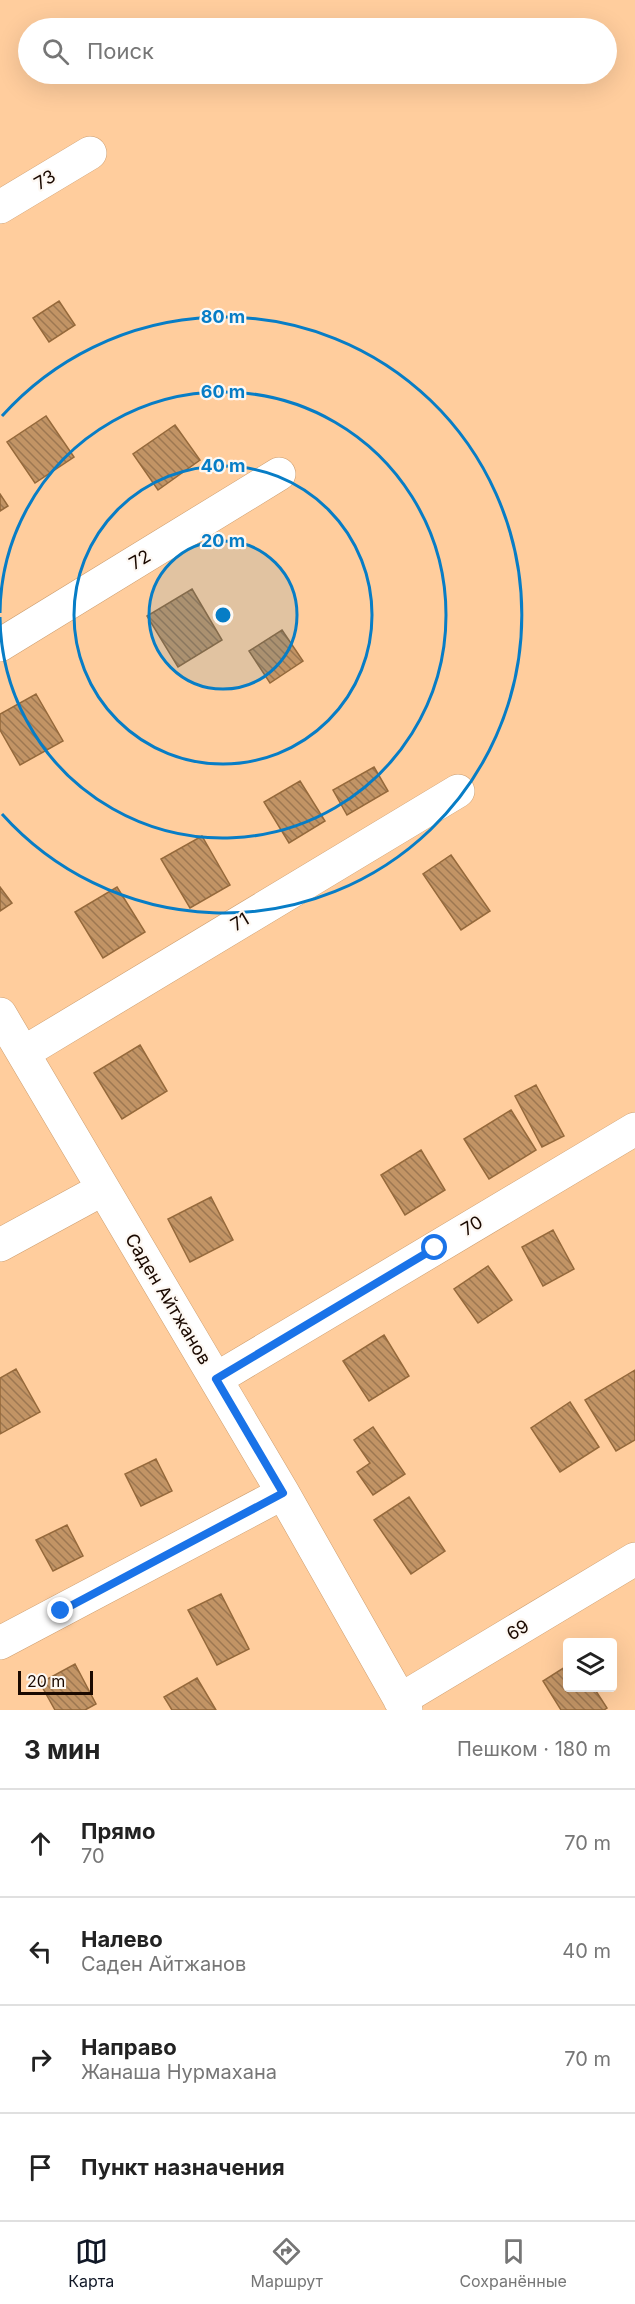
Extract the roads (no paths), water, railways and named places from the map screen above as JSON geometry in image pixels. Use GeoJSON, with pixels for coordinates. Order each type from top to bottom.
{"type":"FeatureCollection","features":[{"type":"Feature","properties":{"kind":"street","name":"73"},"geometry":{"type":"LineString","coordinates":[[0,207],[90,153]]}},
{"type":"Feature","properties":{"kind":"street","name":"72"},"geometry":{"type":"LineString","coordinates":[[0,645],[279,474]]}},
{"type":"Feature","properties":{"kind":"street","name":"71"},"geometry":{"type":"LineString","coordinates":[[23,1053],[458,791]]}},
{"type":"Feature","properties":{"kind":"street","name":"Саден Айтжанов"},"geometry":{"type":"LineString","coordinates":[[0,1014],[283,1493],[403,1705]]}},
{"type":"Feature","properties":{"kind":"street","name":"70"},"geometry":{"type":"LineString","coordinates":[[216,1379],[635,1129]]}},
{"type":"Feature","properties":{"kind":"street"},"geometry":{"type":"LineString","coordinates":[[0,1245],[103,1189]]}},
{"type":"Feature","properties":{"kind":"street"},"geometry":{"type":"LineString","coordinates":[[0,1643],[283,1493]]}},
{"type":"Feature","properties":{"kind":"street","name":"69"},"geometry":{"type":"LineString","coordinates":[[403,1705],[635,1559]]}}]}
